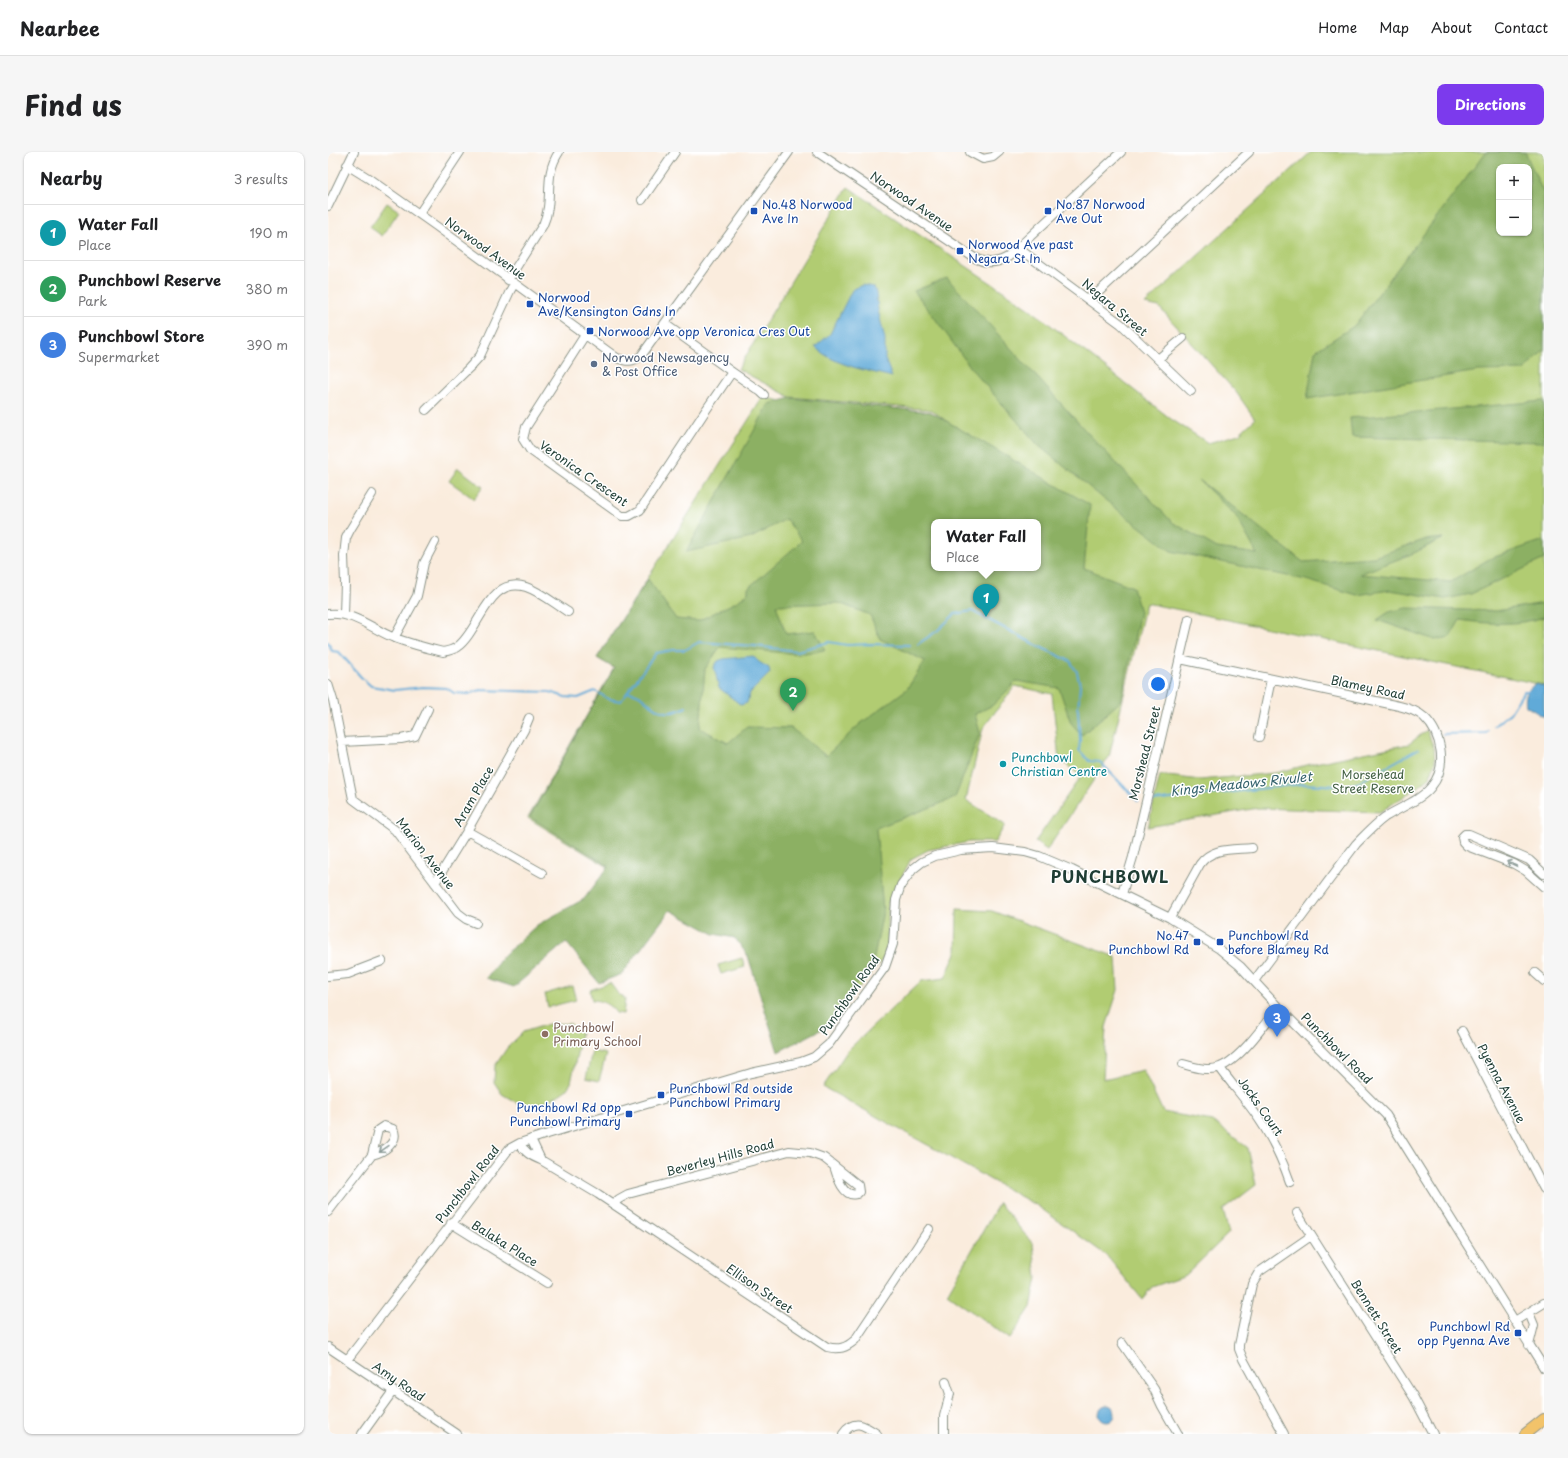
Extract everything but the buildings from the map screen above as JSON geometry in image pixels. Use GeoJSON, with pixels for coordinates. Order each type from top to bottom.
{"type":"FeatureCollection","features":[{"type":"Feature","properties":{"kind":"main road"},"geometry":{"type":"LineString","coordinates":[[1527,1434],[1543,1426]]}},
{"type":"Feature","properties":{"kind":"street"},"geometry":{"type":"LineString","coordinates":[[328,206],[354,152]]}},
{"type":"Feature","properties":{"kind":"street"},"geometry":{"type":"LineString","coordinates":[[419,214],[460,152]]}},
{"type":"Feature","properties":{"kind":"street"},"geometry":{"type":"LineString","coordinates":[[426,410],[480,356],[510,291],[511,282],[547,216],[549,207],[550,172],[552,164],[559,152]]}},
{"type":"Feature","properties":{"kind":"street"},"geometry":{"type":"LineString","coordinates":[[642,200],[676,152]]}},
{"type":"Feature","properties":{"kind":"street","name":"Norwood Avenue"},"geometry":{"type":"LineString","coordinates":[[347,165],[419,214],[617,358],[630,362],[641,356],[789,152]]}},
{"type":"Feature","properties":{"kind":"street","name":"Norwood Avenue"},"geometry":{"type":"LineString","coordinates":[[817,152],[986,263],[1001,261],[1018,248],[1121,152]]}},
{"type":"Feature","properties":{"kind":"street"},"geometry":{"type":"LineString","coordinates":[[970,152],[983,159],[993,157],[999,152]]}},
{"type":"Feature","properties":{"kind":"street"},"geometry":{"type":"LineString","coordinates":[[1090,300],[1249,152]]}},
{"type":"Feature","properties":{"kind":"street","name":"Negara Street"},"geometry":{"type":"LineString","coordinates":[[1018,248],[1121,324],[1191,391]]}},
{"type":"Feature","properties":{"kind":"street"},"geometry":{"type":"LineString","coordinates":[[665,324],[764,395]]}},
{"type":"Feature","properties":{"kind":"street","name":"Veronica Crescent"},"geometry":{"type":"LineString","coordinates":[[585,335],[526,427],[523,439],[530,450],[622,516],[629,516],[640,510],[732,372]]}},
{"type":"Feature","properties":{"kind":"street"},"geometry":{"type":"LineString","coordinates":[[1158,360],[1183,338]]}},
{"type":"Feature","properties":{"kind":"street"},"geometry":{"type":"LineString","coordinates":[[344,614],[344,556],[346,538],[372,494]]}},
{"type":"Feature","properties":{"kind":"street"},"geometry":{"type":"LineString","coordinates":[[394,638],[416,600],[424,563],[435,542]]}},
{"type":"Feature","properties":{"kind":"street"},"geometry":{"type":"LineString","coordinates":[[328,614],[344,614],[394,638],[443,652],[450,651],[462,643],[494,596],[500,590],[513,586],[527,587],[568,612]]}},
{"type":"Feature","properties":{"kind":"street","name":"Morshead Street"},"geometry":{"type":"LineString","coordinates":[[1122,894],[1133,857],[1189,618]]}},
{"type":"Feature","properties":{"kind":"street","name":"Blamey Road"},"geometry":{"type":"LineString","coordinates":[[1180,659],[1412,710],[1423,716],[1432,726],[1439,740],[1441,754],[1440,768],[1432,787],[1424,794],[1385,817],[1356,844],[1254,981]]}},
{"type":"Feature","properties":{"kind":"street"},"geometry":{"type":"LineString","coordinates":[[1258,737],[1271,679]]}},
{"type":"Feature","properties":{"kind":"street","name":"Marion Avenue"},"geometry":{"type":"LineString","coordinates":[[328,684],[333,700],[353,799],[395,830],[458,913],[466,919],[476,923]]}},
{"type":"Feature","properties":{"kind":"street"},"geometry":{"type":"LineString","coordinates":[[342,742],[401,739],[415,736],[428,709]]}},
{"type":"Feature","properties":{"kind":"street","name":"Aram Place"},"geometry":{"type":"LineString","coordinates":[[435,884],[524,730],[528,718]]}},
{"type":"Feature","properties":{"kind":"street"},"geometry":{"type":"LineString","coordinates":[[467,831],[542,872]]}},
{"type":"Feature","properties":{"kind":"street"},"geometry":{"type":"LineString","coordinates":[[1544,874],[1528,860],[1520,856],[1469,834],[1465,834],[1462,837],[1463,842],[1467,846],[1514,864],[1526,871],[1544,886]]}},
{"type":"Feature","properties":{"kind":"street","name":"Punchbowl Road"},"geometry":{"type":"LineString","coordinates":[[347,1360],[502,1156],[509,1149],[531,1139],[751,1073],[801,1062],[819,1053],[834,1038],[885,967],[893,944],[896,900],[904,880],[917,866],[935,856],[961,850],[1001,848],[1038,856],[1072,870],[1122,894],[1170,918],[1218,948],[1235,962],[1386,1115],[1544,1368]]}},
{"type":"Feature","properties":{"kind":"street"},"geometry":{"type":"LineString","coordinates":[[1170,918],[1205,857],[1217,851],[1252,848]]}},
{"type":"Feature","properties":{"kind":"street"},"geometry":{"type":"LineString","coordinates":[[328,976],[348,974],[382,961]]}},
{"type":"Feature","properties":{"kind":"street"},"geometry":{"type":"LineString","coordinates":[[1535,973],[1544,981]]}},
{"type":"Feature","properties":{"kind":"street"},"geometry":{"type":"LineString","coordinates":[[1183,1064],[1195,1068],[1220,1068],[1238,1054],[1251,1041],[1278,1007]]}},
{"type":"Feature","properties":{"kind":"street","name":"Pyenna Avenue"},"geometry":{"type":"LineString","coordinates":[[1462,1031],[1544,1189]]}},
{"type":"Feature","properties":{"kind":"street","name":"Jocks Court"},"geometry":{"type":"LineString","coordinates":[[1220,1068],[1258,1117],[1268,1133],[1281,1158],[1290,1182]]}},
{"type":"Feature","properties":{"kind":"street"},"geometry":{"type":"LineString","coordinates":[[531,1139],[541,1160]]}},
{"type":"Feature","properties":{"kind":"street","name":"Ellison Street"},"geometry":{"type":"LineString","coordinates":[[520,1143],[525,1152],[541,1160],[613,1204],[827,1347],[835,1349],[849,1346],[855,1340],[929,1229]]}},
{"type":"Feature","properties":{"kind":"street","name":"Beverley Hills Road"},"geometry":{"type":"LineString","coordinates":[[613,1204],[628,1194],[789,1151],[818,1154],[834,1166]]}},
{"type":"Feature","properties":{"kind":"street"},"geometry":{"type":"LineString","coordinates":[[328,1212],[372,1155]]}},
{"type":"Feature","properties":{"kind":"street","name":"Bennett Street"},"geometry":{"type":"LineString","coordinates":[[1297,1213],[1414,1396],[1433,1434]]}},
{"type":"Feature","properties":{"kind":"street","name":"Balaka Place"},"geometry":{"type":"LineString","coordinates":[[451,1223],[546,1283]]}},
{"type":"Feature","properties":{"kind":"street"},"geometry":{"type":"LineString","coordinates":[[1284,1434],[1243,1359],[1239,1350],[1239,1345],[1252,1284],[1256,1276],[1259,1272],[1311,1236]]}},
{"type":"Feature","properties":{"kind":"street"},"geometry":{"type":"LineString","coordinates":[[1515,1321],[1544,1303]]}},
{"type":"Feature","properties":{"kind":"street"},"geometry":{"type":"LineString","coordinates":[[1529,1313],[1534,1325],[1529,1345]]}},
{"type":"Feature","properties":{"kind":"street"},"geometry":{"type":"LineString","coordinates":[[1122,1343],[1154,1390],[1178,1434]]}},
{"type":"Feature","properties":{"kind":"street","name":"Amy Road"},"geometry":{"type":"LineString","coordinates":[[328,1348],[457,1434]]}},
{"type":"Feature","properties":{"kind":"street"},"geometry":{"type":"LineString","coordinates":[[944,1434],[944,1416],[953,1394],[946,1382]]}},
{"type":"Feature","properties":{"kind":"street"},"geometry":{"type":"LineString","coordinates":[[362,1434],[393,1391]]}},
{"type":"Feature","properties":{"kind":"street"},"geometry":{"type":"LineString","coordinates":[[843,1434],[846,1429],[858,1424],[865,1426],[877,1434]]}},
{"type":"Feature","properties":{"kind":"green space"},"geometry":{"type":"Polygon","coordinates":[[[1311,152],[1544,152],[1544,685],[1146,603],[1109,757],[1047,850],[1035,842],[1081,776],[1059,759],[1052,694],[1015,686],[983,728],[966,800],[1005,825],[995,842],[969,842],[928,850],[911,859],[888,903],[888,953],[841,1009],[756,959],[747,942],[713,931],[528,818],[614,668],[597,658],[763,397],[918,430],[1074,520],[932,410],[790,397],[738,369],[848,187],[1030,309],[1171,419],[1208,443],[1239,434],[1255,419],[1236,392],[1159,307],[1145,304],[1311,152]]]}},
{"type":"Feature","properties":{"kind":"green space"},"geometry":{"type":"Polygon","coordinates":[[[1486,152],[1525,152],[1530,164],[1496,164],[1496,236],[1532,236],[1532,167],[1544,194],[1544,349],[1525,370],[1478,371],[1307,399],[1315,351],[1354,326],[1486,152]]]}},
{"type":"Feature","properties":{"kind":"green space"},"geometry":{"type":"Polygon","coordinates":[[[387,203],[399,211],[382,236],[370,227],[387,203]]]}},
{"type":"Feature","properties":{"kind":"green space"},"geometry":{"type":"Polygon","coordinates":[[[947,278],[1084,429],[1172,522],[1217,548],[1257,554],[1236,516],[1199,480],[1303,562],[1374,557],[1424,540],[1444,538],[1414,553],[1360,574],[1451,582],[1489,559],[1544,540],[1544,559],[1471,594],[1445,599],[1390,590],[1357,595],[1306,580],[1171,551],[1039,446],[974,372],[914,291],[947,278]]]}},
{"type":"Feature","properties":{"kind":"green space"},"geometry":{"type":"Polygon","coordinates":[[[791,398],[931,412],[1090,505],[1084,568],[1133,587],[1140,612],[1121,701],[1082,735],[1071,723],[1059,688],[1017,681],[993,705],[975,714],[980,733],[955,798],[876,828],[883,911],[874,958],[826,1027],[778,1052],[748,956],[735,938],[714,934],[670,910],[622,974],[599,983],[566,942],[514,987],[486,978],[504,955],[537,925],[584,899],[609,866],[530,817],[614,668],[597,658],[648,579],[676,619],[698,621],[738,601],[748,593],[748,588],[802,541],[786,519],[751,538],[686,552],[769,404],[791,398]],[[839,603],[776,605],[786,634],[815,631],[825,650],[798,654],[720,647],[705,669],[700,728],[728,743],[747,727],[791,728],[826,756],[860,724],[907,689],[925,661],[880,639],[870,615],[839,603]]]}},
{"type":"Feature","properties":{"kind":"green space"},"geometry":{"type":"Polygon","coordinates":[[[1544,401],[1544,442],[1352,437],[1350,418],[1544,401]]]}},
{"type":"Feature","properties":{"kind":"green space"},"geometry":{"type":"Polygon","coordinates":[[[458,468],[483,487],[474,499],[449,481],[458,468]]]}},
{"type":"Feature","properties":{"kind":"green space"},"geometry":{"type":"Polygon","coordinates":[[[1544,603],[1544,617],[1513,623],[1460,620],[1450,637],[1435,640],[1377,620],[1389,612],[1406,608],[1496,611],[1544,603]]]}},
{"type":"Feature","properties":{"kind":"green space","name":"Morsehead Street Reserve"},"geometry":{"type":"Polygon","coordinates":[[[1427,730],[1434,748],[1435,762],[1430,777],[1417,788],[1380,812],[1258,808],[1148,827],[1160,775],[1200,780],[1275,773],[1315,763],[1409,744],[1427,730]]]}},
{"type":"Feature","properties":{"kind":"green space"},"geometry":{"type":"Polygon","coordinates":[[[957,909],[992,911],[1116,957],[1118,990],[1106,1027],[1103,1079],[1143,1070],[1163,1112],[1212,1121],[1248,1148],[1256,1185],[1223,1210],[1229,1233],[1186,1275],[1152,1287],[1142,1299],[1106,1255],[1036,1205],[823,1087],[848,1050],[921,981],[945,978],[956,953],[957,909]]]}},
{"type":"Feature","properties":{"kind":"green space"},"geometry":{"type":"Polygon","coordinates":[[[742,958],[745,967],[721,974],[718,965],[742,958]]]}},
{"type":"Feature","properties":{"kind":"green space"},"geometry":{"type":"Polygon","coordinates":[[[610,983],[625,1000],[623,1014],[616,1013],[609,1005],[592,1000],[590,990],[610,983]]]}},
{"type":"Feature","properties":{"kind":"green space"},"geometry":{"type":"Polygon","coordinates":[[[572,986],[576,1000],[548,1007],[545,994],[572,986]]]}},
{"type":"Feature","properties":{"kind":"green space"},"geometry":{"type":"Polygon","coordinates":[[[552,1023],[571,1024],[581,1034],[571,1083],[566,1090],[554,1098],[531,1107],[519,1104],[502,1094],[494,1082],[495,1066],[507,1048],[523,1032],[552,1023]]]}},
{"type":"Feature","properties":{"kind":"green space"},"geometry":{"type":"Polygon","coordinates":[[[592,1051],[606,1054],[599,1081],[586,1078],[592,1051]]]}},
{"type":"Feature","properties":{"kind":"green space"},"geometry":{"type":"Polygon","coordinates":[[[999,1203],[1033,1244],[1037,1278],[1031,1307],[1010,1339],[947,1294],[999,1203]]]}},
{"type":"Feature","properties":{"kind":"water"},"geometry":{"type":"Polygon","coordinates":[[[862,285],[874,287],[876,293],[878,310],[885,339],[885,359],[892,377],[841,363],[832,359],[815,347],[830,334],[852,290],[862,285]]]}},
{"type":"Feature","properties":{"kind":"water"},"geometry":{"type":"Polygon","coordinates":[[[753,656],[769,668],[770,673],[750,693],[747,703],[741,705],[719,688],[714,667],[718,661],[723,659],[753,656]]]}},
{"type":"Feature","properties":{"kind":"water"},"geometry":{"type":"Polygon","coordinates":[[[1535,684],[1544,686],[1544,717],[1526,706],[1525,699],[1527,694],[1535,684]]]}},
{"type":"Feature","properties":{"kind":"water"},"geometry":{"type":"Polygon","coordinates":[[[1107,1406],[1114,1411],[1115,1414],[1110,1421],[1107,1422],[1100,1417],[1099,1414],[1104,1407],[1107,1406]]]}},
{"type":"Feature","properties":{"kind":"waterway","name":"Kings Meadows Rivulet"},"geometry":{"type":"LineString","coordinates":[[918,644],[937,631],[955,614],[972,611],[1070,661],[1077,672],[1080,685],[1078,710],[1080,740],[1079,750],[1089,761],[1100,762],[1138,801]]}},
{"type":"Feature","properties":{"kind":"waterway","name":"Kings Meadows Rivulet"},"geometry":{"type":"LineString","coordinates":[[328,642],[332,651],[339,652],[371,686],[395,690],[423,687],[447,688],[454,693],[468,694],[481,690],[550,692],[565,697],[578,698],[595,691],[609,699],[621,701],[656,653],[673,650],[685,650],[699,642],[797,651],[829,642],[847,645],[909,645]]}},
{"type":"Feature","properties":{"kind":"waterway","name":"Kings Meadows Rivulet"},"geometry":{"type":"LineString","coordinates":[[1494,726],[1510,713],[1524,691],[1530,691]]}},
{"type":"Feature","properties":{"kind":"waterway"},"geometry":{"type":"LineString","coordinates":[[628,692],[641,696],[658,710],[666,712],[675,711],[686,707]]}},
{"type":"Feature","properties":{"kind":"waterway","name":"Kings Meadows Rivulet"},"geometry":{"type":"LineString","coordinates":[[1443,734],[1486,733],[1488,731]]}},
{"type":"Feature","properties":{"kind":"waterway","name":"Kings Meadows Rivulet"},"geometry":{"type":"LineString","coordinates":[[1153,801],[1302,784],[1341,786],[1358,783],[1418,749]]}},
{"type":"Feature","properties":{"kind":"place","name":"No.48 Norwood Ave In"},"geometry":{"type":"Point","coordinates":[754,211]}},
{"type":"Feature","properties":{"kind":"place","name":"No.87 Norwood Ave Out"},"geometry":{"type":"Point","coordinates":[1048,211]}},
{"type":"Feature","properties":{"kind":"place","name":"Norwood Ave past Negara St In"},"geometry":{"type":"Point","coordinates":[960,251]}},
{"type":"Feature","properties":{"kind":"place","name":"Norwood Ave/Kensington Gdns In"},"geometry":{"type":"Point","coordinates":[530,304]}},
{"type":"Feature","properties":{"kind":"place","name":"Norwood Ave opp Veronica Cres Out"},"geometry":{"type":"Point","coordinates":[590,331]}},
{"type":"Feature","properties":{"kind":"place","name":"Norwood Newsagency & Post Office"},"geometry":{"type":"Point","coordinates":[594,364]}},
{"type":"Feature","properties":{"kind":"place","name":"Water Fall"},"geometry":{"type":"Point","coordinates":[986,617]}},
{"type":"Feature","properties":{"kind":"place","name":"Punchbowl Reserve"},"geometry":{"type":"Point","coordinates":[793,711]}},
{"type":"Feature","properties":{"kind":"place","name":"Punchbowl Christian Centre"},"geometry":{"type":"Point","coordinates":[1003,764]}},
{"type":"Feature","properties":{"kind":"place","name":"No.47 Punchbowl Rd"},"geometry":{"type":"Point","coordinates":[1197,942]}},
{"type":"Feature","properties":{"kind":"place","name":"Punchbowl Rd before Blamey Rd"},"geometry":{"type":"Point","coordinates":[1220,942]}},
{"type":"Feature","properties":{"kind":"place","name":"Punchbowl Primary School"},"geometry":{"type":"Point","coordinates":[545,1034]}},
{"type":"Feature","properties":{"kind":"place","name":"Punchbowl Store"},"geometry":{"type":"Point","coordinates":[1277,1037]}},
{"type":"Feature","properties":{"kind":"place","name":"Punchbowl Rd outside Punchbowl Primary"},"geometry":{"type":"Point","coordinates":[661,1095]}},
{"type":"Feature","properties":{"kind":"place","name":"Punchbowl Rd opp Punchbowl Primary"},"geometry":{"type":"Point","coordinates":[629,1114]}},
{"type":"Feature","properties":{"kind":"place","name":"Punchbowl Rd opp Pyenna Ave"},"geometry":{"type":"Point","coordinates":[1518,1333]}},
{"type":"Feature","properties":{"kind":"district","name":"PUNCHBOWL"},"geometry":{"type":"Point","coordinates":[1110,876]}}]}
